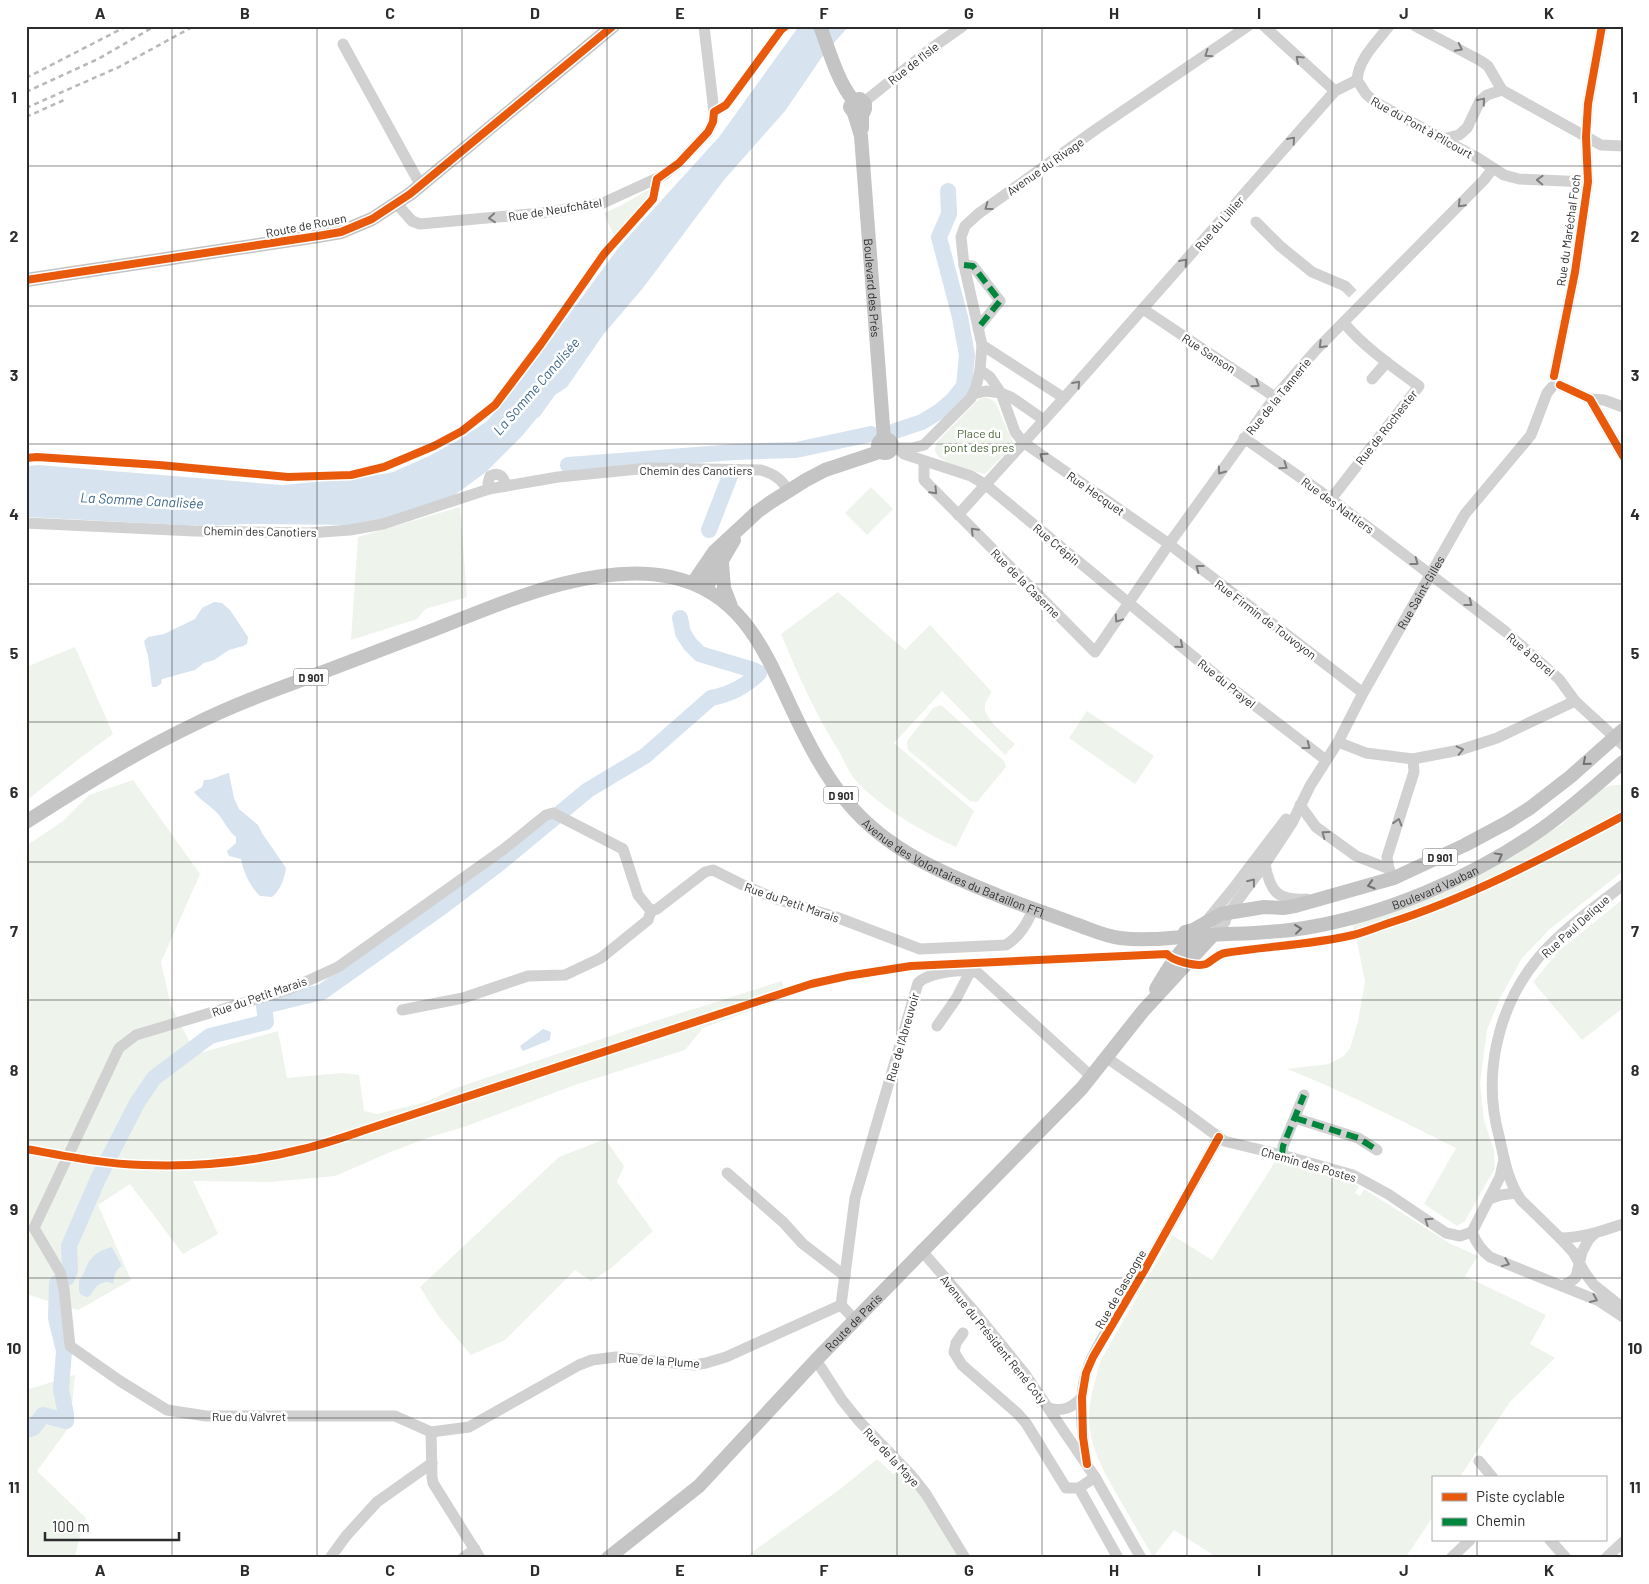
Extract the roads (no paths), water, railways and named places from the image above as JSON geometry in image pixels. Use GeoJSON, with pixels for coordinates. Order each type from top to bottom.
{"type":"FeatureCollection","features":[{"type":"Feature","properties":{"kind":"main road","name":"Route de Rouen"},"geometry":{"type":"LineString","coordinates":[[26,280],[318,236],[352,228],[378,216],[421,186],[613,26]]}},
{"type":"Feature","properties":{"kind":"main road","name":"Boulevard des Prés"},"geometry":{"type":"LineString","coordinates":[[820,26],[846,91],[859,106],[888,446]]}},
{"type":"Feature","properties":{"kind":"main road"},"geometry":{"type":"LineString","coordinates":[[699,586],[714,552],[757,512],[788,490],[825,470],[876,453],[888,446]]}},
{"type":"Feature","properties":{"kind":"main road"},"geometry":{"type":"LineString","coordinates":[[699,586],[722,563],[740,529]]}},
{"type":"Feature","properties":{"kind":"main road"},"geometry":{"type":"LineString","coordinates":[[722,563],[724,588],[731,607]]}},
{"type":"Feature","properties":{"kind":"main road","name":"D 901"},"geometry":{"type":"LineString","coordinates":[[26,822],[126,760],[200,721],[249,700],[503,604],[579,579],[613,574],[638,573],[669,576],[699,586]]}},
{"type":"Feature","properties":{"kind":"main road","name":"Avenue des Volontaires du Bataillon FFI"},"geometry":{"type":"LineString","coordinates":[[699,586],[731,607],[746,622],[760,644],[815,754],[833,784],[852,808],[874,830],[913,857],[948,875],[1033,910],[1121,938],[1171,938],[1199,930],[1216,916],[1227,914]]}},
{"type":"Feature","properties":{"kind":"main road","name":"Boulevard Vauban"},"geometry":{"type":"LineString","coordinates":[[1227,914],[1264,907],[1283,908],[1327,898],[1465,845],[1530,808],[1620,737]]}},
{"type":"Feature","properties":{"kind":"main road","name":"Boulevard Vauban"},"geometry":{"type":"LineString","coordinates":[[1213,935],[1304,928],[1337,921],[1368,913],[1438,887],[1506,852],[1536,833],[1623,762]]}},
{"type":"Feature","properties":{"kind":"main road","name":"Avenue des Volontaires du Bataillon FFI"},"geometry":{"type":"LineString","coordinates":[[1070,922],[1147,932],[1199,930],[1213,935]]}},
{"type":"Feature","properties":{"kind":"main road","name":"Rue Saint-Gilles"},"geometry":{"type":"LineString","coordinates":[[1143,1012],[1161,980],[1199,930]]}},
{"type":"Feature","properties":{"kind":"main road"},"geometry":{"type":"LineString","coordinates":[[1201,950],[1213,944],[1249,933]]}},
{"type":"Feature","properties":{"kind":"main road","name":"Rue Saint-Gilles"},"geometry":{"type":"LineString","coordinates":[[1092,1077],[1143,1012],[1213,935]]}},
{"type":"Feature","properties":{"kind":"main road"},"geometry":{"type":"LineString","coordinates":[[1171,938],[1181,952]]}},
{"type":"Feature","properties":{"kind":"main road","name":"Route de Paris"},"geometry":{"type":"LineString","coordinates":[[608,1558],[698,1486],[816,1360],[1092,1077]]}},
{"type":"Feature","properties":{"kind":"street","name":"Rue de Neufchâtel"},"geometry":{"type":"LineString","coordinates":[[397,204],[412,220],[420,224],[542,213],[603,203],[664,175],[679,163],[708,132],[713,122],[714,112],[704,26]]}},
{"type":"Feature","properties":{"kind":"street","name":"Rue de l'Isle"},"geometry":{"type":"LineString","coordinates":[[859,106],[913,62],[963,26]]}},
{"type":"Feature","properties":{"kind":"street","name":"Avenue du Rivage"},"geometry":{"type":"LineString","coordinates":[[973,394],[980,370],[982,345],[964,265],[961,237],[965,226],[978,214],[1095,130],[1248,26]]}},
{"type":"Feature","properties":{"kind":"street"},"geometry":{"type":"LineString","coordinates":[[1264,26],[1335,91]]}},
{"type":"Feature","properties":{"kind":"street"},"geometry":{"type":"LineString","coordinates":[[1358,80],[1360,66],[1389,26]]}},
{"type":"Feature","properties":{"kind":"street"},"geometry":{"type":"LineString","coordinates":[[1416,26],[1482,60],[1488,66],[1502,90],[1601,145],[1623,146]]}},
{"type":"Feature","properties":{"kind":"street","name":"Rue du Maréchal Foch"},"geometry":{"type":"LineString","coordinates":[[1555,383],[1576,272],[1588,182],[1586,137],[1588,104],[1602,26]]}},
{"type":"Feature","properties":{"kind":"street"},"geometry":{"type":"LineString","coordinates":[[343,44],[421,186]]}},
{"type":"Feature","properties":{"kind":"street","name":"Rue du Lillier"},"geometry":{"type":"LineString","coordinates":[[958,515],[1335,91],[1358,80]]}},
{"type":"Feature","properties":{"kind":"street","name":"Rue du Pont à Plicourt"},"geometry":{"type":"LineString","coordinates":[[1358,80],[1366,94],[1375,102],[1474,156],[1504,175],[1520,179],[1588,182]]}},
{"type":"Feature","properties":{"kind":"street"},"geometry":{"type":"LineString","coordinates":[[1442,139],[1459,135],[1467,128],[1480,101],[1487,95],[1502,90]]}},
{"type":"Feature","properties":{"kind":"street"},"geometry":{"type":"LineString","coordinates":[[1467,128],[1468,141],[1474,156]]}},
{"type":"Feature","properties":{"kind":"street","name":"Rue de la Tannerie"},"geometry":{"type":"LineString","coordinates":[[1095,652],[1168,544],[1244,438],[1276,397],[1316,350],[1344,323],[1359,300],[1484,180],[1493,168]]}},
{"type":"Feature","properties":{"kind":"street"},"geometry":{"type":"LineString","coordinates":[[1256,222],[1280,246],[1312,272],[1345,286]]}},
{"type":"Feature","properties":{"kind":"street"},"geometry":{"type":"LineString","coordinates":[[964,265],[973,266],[1000,301],[978,328]]}},
{"type":"Feature","properties":{"kind":"street","name":"Rue Sanson"},"geometry":{"type":"LineString","coordinates":[[1143,309],[1276,397]]}},
{"type":"Feature","properties":{"kind":"street","name":"Rue de Rochester"},"geometry":{"type":"LineString","coordinates":[[1331,499],[1418,386],[1351,332],[1344,323]]}},
{"type":"Feature","properties":{"kind":"street"},"geometry":{"type":"LineString","coordinates":[[982,345],[1064,398]]}},
{"type":"Feature","properties":{"kind":"street"},"geometry":{"type":"LineString","coordinates":[[1372,379],[1387,362]]}},
{"type":"Feature","properties":{"kind":"street"},"geometry":{"type":"LineString","coordinates":[[980,370],[990,378],[1001,393],[1016,432],[1023,442]]}},
{"type":"Feature","properties":{"kind":"street"},"geometry":{"type":"LineString","coordinates":[[1555,383],[1590,399],[1604,400],[1623,407]]}},
{"type":"Feature","properties":{"kind":"street","name":"Rue Saint-Gilles"},"geometry":{"type":"LineString","coordinates":[[1213,935],[1225,922],[1227,914],[1265,864],[1292,823],[1300,805],[1338,742],[1363,693],[1465,514],[1531,435],[1547,394],[1555,383]]}},
{"type":"Feature","properties":{"kind":"street"},"geometry":{"type":"LineString","coordinates":[[888,446],[912,448],[924,445],[973,394],[986,391],[1001,393],[1011,397],[1044,420]]}},
{"type":"Feature","properties":{"kind":"street"},"geometry":{"type":"LineString","coordinates":[[1590,399],[1623,456]]}},
{"type":"Feature","properties":{"kind":"street","name":"Rue des Nattiers"},"geometry":{"type":"LineString","coordinates":[[1244,438],[1331,499],[1430,573]]}},
{"type":"Feature","properties":{"kind":"street"},"geometry":{"type":"LineString","coordinates":[[929,441],[936,465]]}},
{"type":"Feature","properties":{"kind":"street","name":"Rue Hecquet"},"geometry":{"type":"LineString","coordinates":[[1023,442],[1168,544]]}},
{"type":"Feature","properties":{"kind":"street","name":"Rue Crépin"},"geometry":{"type":"LineString","coordinates":[[888,446],[904,454],[971,476],[986,485],[1129,603]]}},
{"type":"Feature","properties":{"kind":"street","name":"Rue de la Caserne"},"geometry":{"type":"LineString","coordinates":[[924,461],[924,480],[1095,652]]}},
{"type":"Feature","properties":{"kind":"street","name":"Chemin des Canotiers"},"geometry":{"type":"LineString","coordinates":[[26,523],[308,533],[350,530],[383,524],[506,486],[558,477],[648,468],[761,470],[772,473],[780,478],[788,490]]}},
{"type":"Feature","properties":{"kind":"street","name":"Rue Firmin de Touvoyon"},"geometry":{"type":"LineString","coordinates":[[1168,544],[1363,693]]}},
{"type":"Feature","properties":{"kind":"street","name":"Rue à Borel"},"geometry":{"type":"LineString","coordinates":[[1430,573],[1506,632],[1559,679],[1575,700],[1620,737]]}},
{"type":"Feature","properties":{"kind":"street","name":"Rue du Prayel"},"geometry":{"type":"LineString","coordinates":[[1129,603],[1228,685],[1326,760]]}},
{"type":"Feature","properties":{"kind":"street"},"geometry":{"type":"LineString","coordinates":[[1338,742],[1366,753],[1412,759],[1473,747],[1497,738],[1575,700]]}},
{"type":"Feature","properties":{"kind":"street"},"geometry":{"type":"LineString","coordinates":[[1392,874],[1388,857],[1414,772],[1412,759]]}},
{"type":"Feature","properties":{"kind":"street"},"geometry":{"type":"LineString","coordinates":[[1300,805],[1316,827],[1349,852],[1392,874]]}},
{"type":"Feature","properties":{"kind":"street","name":"Rue Saint-Gilles"},"geometry":{"type":"LineString","coordinates":[[1199,930],[1288,817],[1300,805]]}},
{"type":"Feature","properties":{"kind":"street","name":"Rue du Petit Marais"},"geometry":{"type":"LineString","coordinates":[[32,1233],[119,1048],[136,1035],[290,989],[338,967],[504,849],[546,814],[557,816],[623,849],[638,895],[651,911],[657,909],[705,872],[712,870],[779,900],[836,917],[884,937],[920,949],[1006,946],[1025,927],[1033,910]]}},
{"type":"Feature","properties":{"kind":"street"},"geometry":{"type":"LineString","coordinates":[[1265,864],[1270,886],[1277,894],[1294,900],[1327,898]]}},
{"type":"Feature","properties":{"kind":"street","name":"Rue Paul Delique"},"geometry":{"type":"LineString","coordinates":[[1580,1264],[1573,1252],[1521,1200],[1513,1187],[1495,1122],[1492,1088],[1496,1047],[1508,1008],[1528,973],[1552,944],[1623,885]]}},
{"type":"Feature","properties":{"kind":"street"},"geometry":{"type":"LineString","coordinates":[[402,1010],[463,998],[528,976],[565,975],[600,958],[648,920],[651,911]]}},
{"type":"Feature","properties":{"kind":"street"},"geometry":{"type":"LineString","coordinates":[[937,1026],[956,999],[971,970],[978,973],[1092,1077]]}},
{"type":"Feature","properties":{"kind":"street","name":"Rue de l'Abreuvoir"},"geometry":{"type":"LineString","coordinates":[[841,1305],[855,1198],[918,983],[922,978],[953,971],[971,970]]}},
{"type":"Feature","properties":{"kind":"street","name":"Chemin des Postes"},"geometry":{"type":"LineString","coordinates":[[1107,1058],[1219,1137],[1232,1144],[1282,1155],[1354,1175],[1388,1194],[1446,1233],[1460,1236],[1472,1232]]}},
{"type":"Feature","properties":{"kind":"street"},"geometry":{"type":"LineString","coordinates":[[1282,1155],[1283,1146],[1304,1095]]}},
{"type":"Feature","properties":{"kind":"street"},"geometry":{"type":"LineString","coordinates":[[1295,1118],[1358,1138],[1377,1150]]}},
{"type":"Feature","properties":{"kind":"street","name":"Rue de Gascogne"},"geometry":{"type":"LineString","coordinates":[[1087,1464],[1083,1437],[1082,1397],[1086,1373],[1093,1357],[1144,1271],[1219,1137]]}},
{"type":"Feature","properties":{"kind":"street"},"geometry":{"type":"LineString","coordinates":[[1504,1158],[1500,1177],[1472,1232],[1475,1242],[1490,1257],[1599,1301],[1623,1317]]}},
{"type":"Feature","properties":{"kind":"street"},"geometry":{"type":"LineString","coordinates":[[728,1173],[783,1222],[803,1244],[845,1276]]}},
{"type":"Feature","properties":{"kind":"street"},"geometry":{"type":"LineString","coordinates":[[1489,1199],[1501,1195],[1516,1194]]}},
{"type":"Feature","properties":{"kind":"street"},"geometry":{"type":"LineString","coordinates":[[1560,1238],[1576,1238],[1623,1224]]}},
{"type":"Feature","properties":{"kind":"street","name":"Rue du Valvret"},"geometry":{"type":"LineString","coordinates":[[32,1233],[60,1272],[64,1289],[70,1346],[166,1410],[206,1416],[395,1416],[431,1432]]}},
{"type":"Feature","properties":{"kind":"street"},"geometry":{"type":"LineString","coordinates":[[1562,1286],[1573,1280],[1577,1274],[1585,1245],[1594,1234]]}},
{"type":"Feature","properties":{"kind":"street","name":"Avenue du Président René Coty"},"geometry":{"type":"LineString","coordinates":[[922,1250],[999,1342],[1049,1408],[1095,1477],[1141,1558]]}},
{"type":"Feature","properties":{"kind":"street"},"geometry":{"type":"LineString","coordinates":[[1580,1264],[1584,1273],[1594,1285],[1623,1308]]}},
{"type":"Feature","properties":{"kind":"street"},"geometry":{"type":"LineString","coordinates":[[841,1305],[855,1320]]}},
{"type":"Feature","properties":{"kind":"street","name":"Rue de la Plume"},"geometry":{"type":"LineString","coordinates":[[431,1432],[469,1427],[592,1360],[616,1357],[694,1365],[706,1363],[726,1357],[841,1305]]}},
{"type":"Feature","properties":{"kind":"street"},"geometry":{"type":"LineString","coordinates":[[963,1333],[956,1343],[954,1352],[962,1365],[1026,1423],[1066,1488],[1079,1488],[1095,1477]]}},
{"type":"Feature","properties":{"kind":"street","name":"Rue de la Maye"},"geometry":{"type":"LineString","coordinates":[[816,1360],[842,1400],[859,1421],[911,1475],[926,1494],[965,1558]]}},
{"type":"Feature","properties":{"kind":"street"},"geometry":{"type":"LineString","coordinates":[[1049,1408],[1067,1409],[1076,1404],[1082,1397]]}},
{"type":"Feature","properties":{"kind":"street"},"geometry":{"type":"LineString","coordinates":[[431,1432],[433,1482],[477,1554],[462,1558]]}},
{"type":"Feature","properties":{"kind":"street"},"geometry":{"type":"LineString","coordinates":[[1479,1462],[1492,1476]]}},
{"type":"Feature","properties":{"kind":"street"},"geometry":{"type":"LineString","coordinates":[[330,1558],[346,1536],[377,1502],[432,1463]]}},
{"type":"Feature","properties":{"kind":"street"},"geometry":{"type":"LineString","coordinates":[[1079,1488],[1118,1558]]}},
{"type":"Feature","properties":{"kind":"street"},"geometry":{"type":"LineString","coordinates":[[1451,1558],[1468,1542]]}},
{"type":"Feature","properties":{"kind":"street"},"geometry":{"type":"LineString","coordinates":[[1552,1542],[1566,1558]]}},
{"type":"Feature","properties":{"kind":"street"},"geometry":{"type":"LineString","coordinates":[[1606,1558],[1623,1542]]}},
{"type":"Feature","properties":{"kind":"water","name":"La Somme Canalisée"},"geometry":{"type":"Polygon","coordinates":[[[799,26],[849,26],[824,54],[785,111],[724,180],[643,288],[603,335],[567,387],[555,395],[523,435],[486,472],[448,500],[371,523],[355,525],[250,524],[202,526],[26,517],[26,466],[39,465],[282,485],[366,477],[393,472],[429,456],[462,438],[487,421],[512,392],[619,247],[719,137],[799,26]]]}},
{"type":"Feature","properties":{"kind":"water"},"geometry":{"type":"Polygon","coordinates":[[[214,602],[222,603],[230,610],[248,637],[247,644],[229,650],[195,670],[162,679],[161,684],[152,687],[144,641],[148,637],[164,634],[195,619],[202,608],[214,602]]]}},
{"type":"Feature","properties":{"kind":"water"},"geometry":{"type":"Polygon","coordinates":[[[229,773],[234,798],[239,809],[258,825],[286,868],[282,884],[272,897],[260,896],[248,879],[241,859],[229,856],[227,851],[236,843],[236,837],[218,814],[194,792],[202,787],[204,780],[229,773]]]}},
{"type":"Feature","properties":{"kind":"water"},"geometry":{"type":"Polygon","coordinates":[[[543,1029],[551,1032],[550,1040],[523,1051],[520,1046],[543,1029]]]}},
{"type":"Feature","properties":{"kind":"water"},"geometry":{"type":"Polygon","coordinates":[[[112,1247],[122,1266],[115,1274],[113,1284],[109,1282],[103,1283],[94,1289],[90,1296],[81,1295],[79,1280],[89,1261],[99,1252],[112,1247]]]}},
{"type":"Feature","properties":{"kind":"waterway"},"geometry":{"type":"LineString","coordinates":[[895,431],[922,422],[940,411],[952,401],[964,386],[967,355],[960,317],[939,237],[949,214],[948,191]]}},
{"type":"Feature","properties":{"kind":"waterway"},"geometry":{"type":"LineString","coordinates":[[568,465],[735,452],[796,450],[871,434]]}},
{"type":"Feature","properties":{"kind":"waterway"},"geometry":{"type":"LineString","coordinates":[[709,530],[730,476]]}},
{"type":"Feature","properties":{"kind":"waterway"},"geometry":{"type":"LineString","coordinates":[[67,1278],[70,1270],[69,1246],[98,1179],[137,1103],[154,1078],[210,1036],[266,1022],[264,1006],[322,992],[446,904],[496,866],[588,790],[645,756],[711,698],[737,689],[759,673],[700,654],[683,633],[680,618]]}},
{"type":"Feature","properties":{"kind":"waterway"},"geometry":{"type":"LineString","coordinates":[[26,1430],[33,1428],[43,1415],[66,1421],[61,1390],[64,1351],[56,1318],[57,1283]]}},
{"type":"Feature","properties":{"kind":"tunnel"},"geometry":{"type":"LineString","coordinates":[[1345,286],[1356,297]]}},
{"type":"Feature","properties":{"kind":"railway"},"geometry":{"type":"LineString","coordinates":[[26,78],[127,26]]}},
{"type":"Feature","properties":{"kind":"railway"},"geometry":{"type":"LineString","coordinates":[[26,92],[98,59],[155,26]]}},
{"type":"Feature","properties":{"kind":"railway"},"geometry":{"type":"LineString","coordinates":[[26,108],[119,67],[194,26]]}},
{"type":"Feature","properties":{"kind":"railway"},"geometry":{"type":"LineString","coordinates":[[26,117],[64,100]]}},
{"type":"Feature","properties":{"kind":"park label","name":"Place du pont des pres"},"geometry":{"type":"Point","coordinates":[979,440]}}]}
